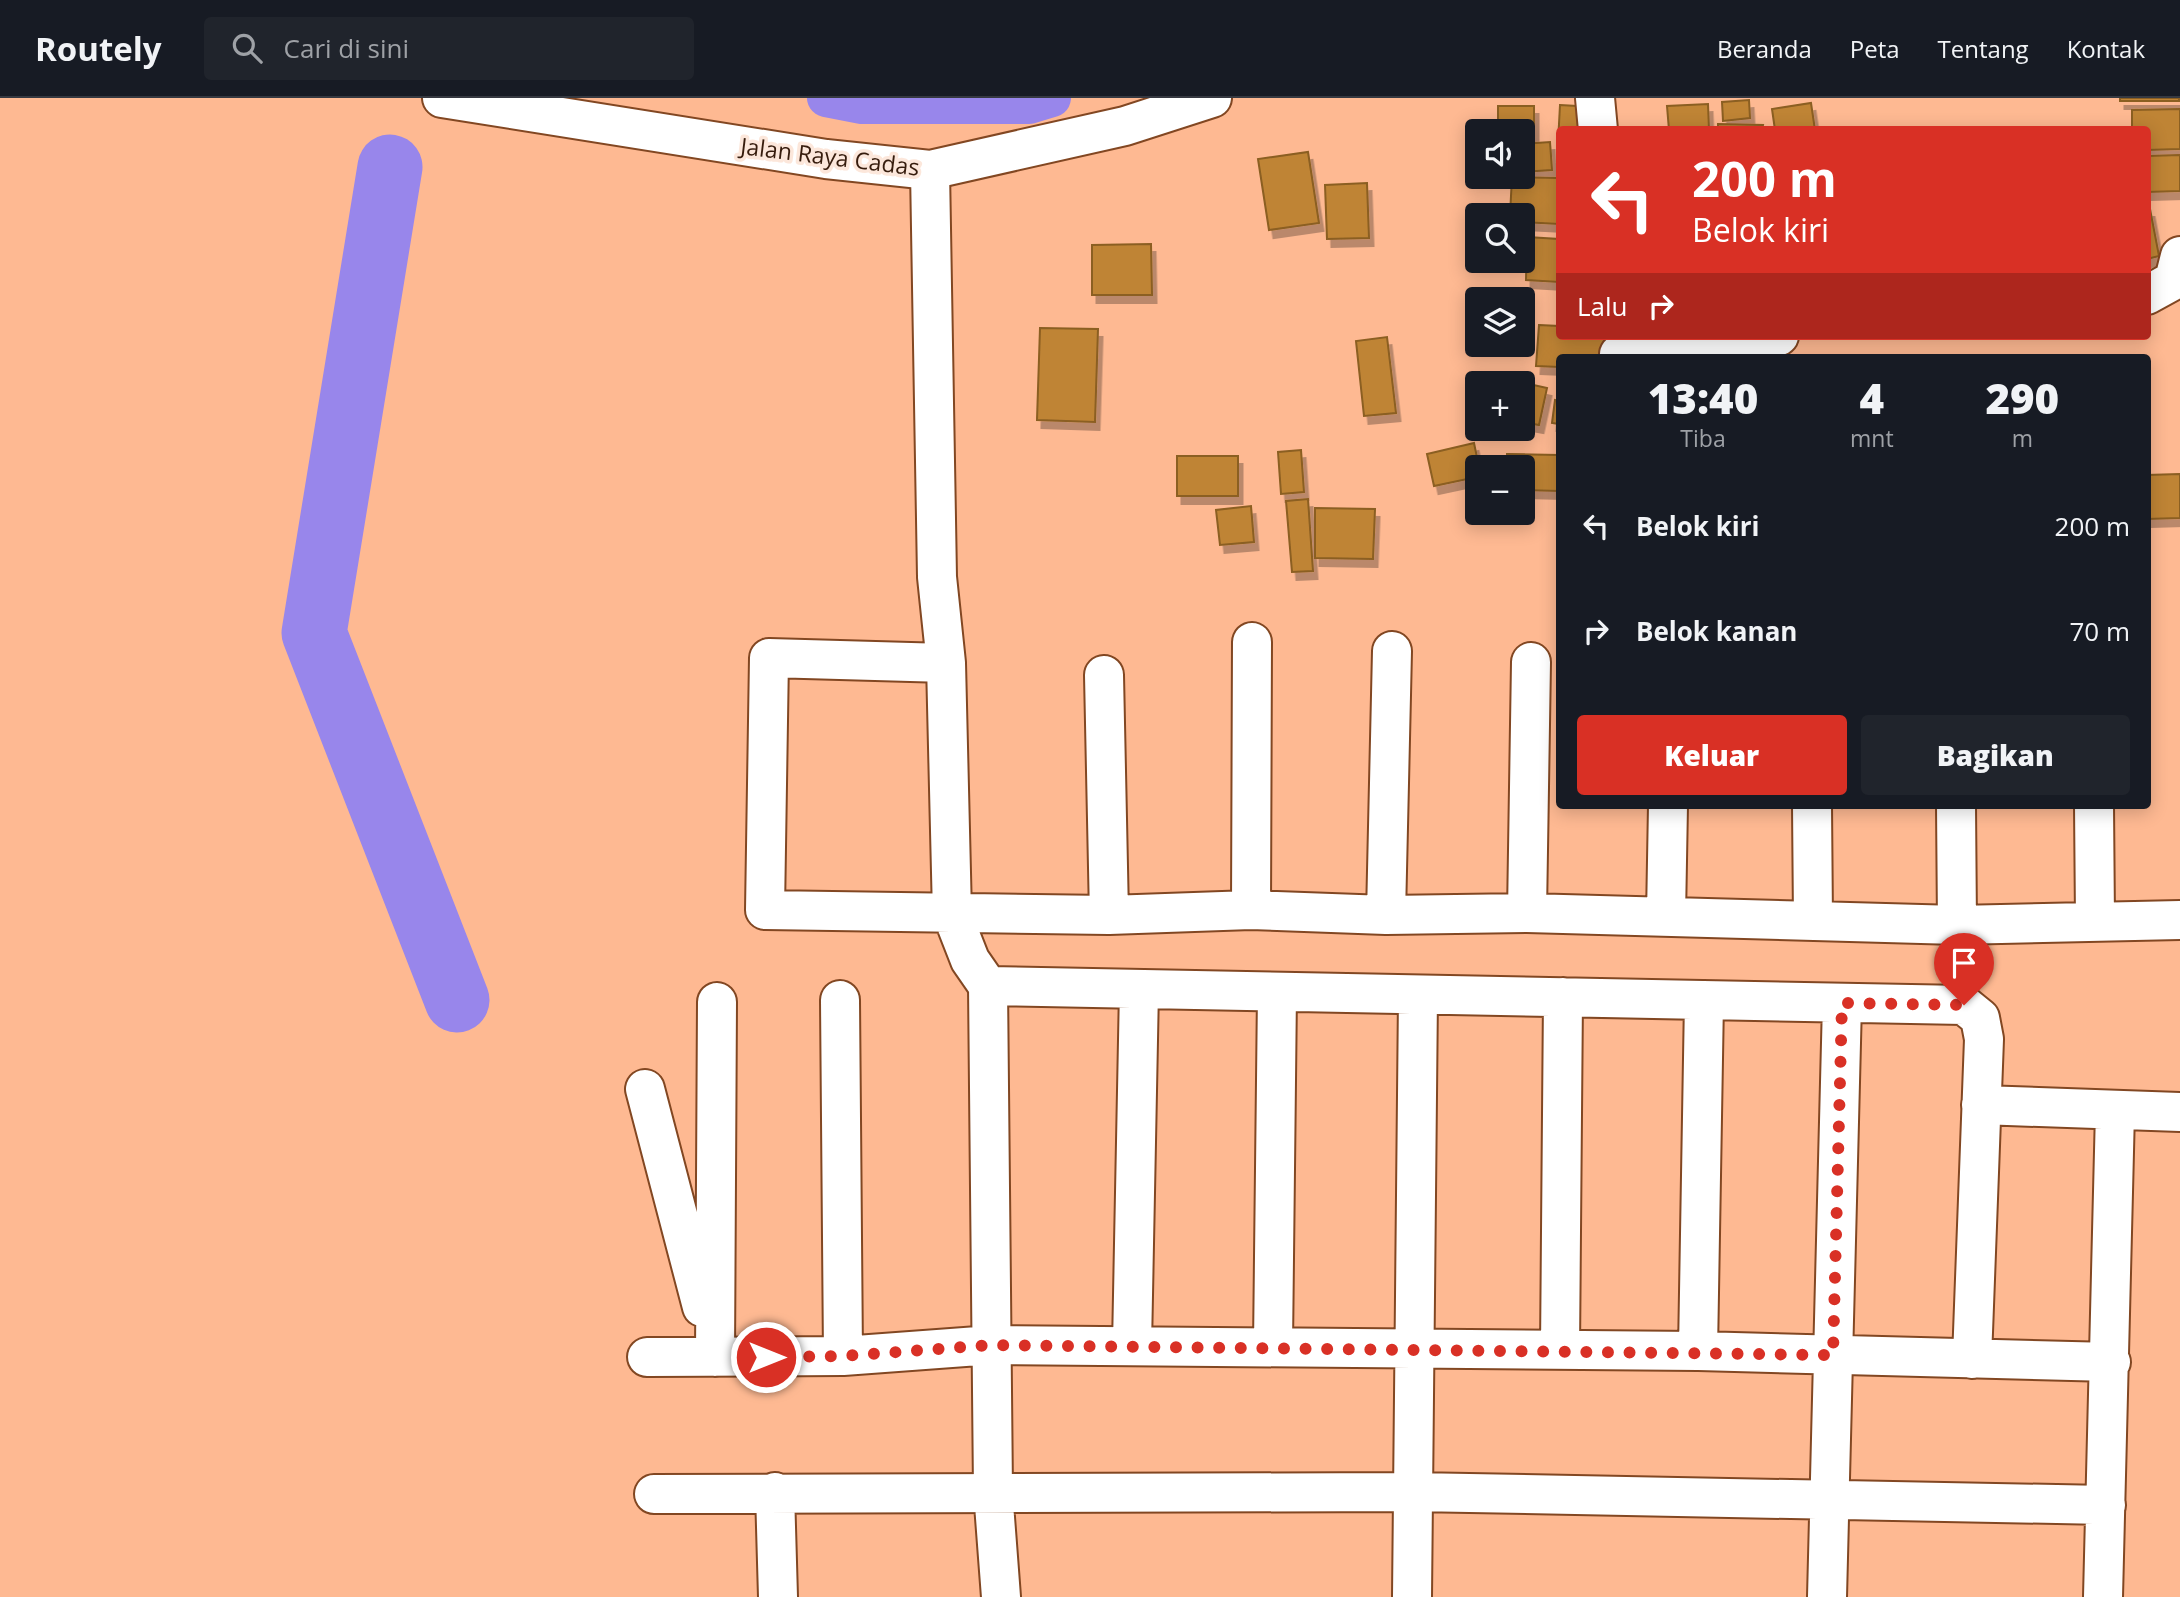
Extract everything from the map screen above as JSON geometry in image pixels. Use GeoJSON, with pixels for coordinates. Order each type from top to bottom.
{"type":"FeatureCollection","features":[{"type":"Feature","properties":{"kind":"street","name":"Jalan Raya Cadas"},"geometry":{"type":"LineString","coordinates":[[442,98],[826,159],[930,170],[1125,127],[1212,98]]}},
{"type":"Feature","properties":{"kind":"street"},"geometry":{"type":"LineString","coordinates":[[1595,98],[1598,126]]}},
{"type":"Feature","properties":{"kind":"street"},"geometry":{"type":"LineString","coordinates":[[930,170],[937,577],[946,663],[951,914],[970,960],[988,986],[993,1491],[1001,1597]]}},
{"type":"Feature","properties":{"kind":"street"},"geometry":{"type":"LineString","coordinates":[[2151,293],[2174,280],[2180,256]]}},
{"type":"Feature","properties":{"kind":"street"},"geometry":{"type":"LineString","coordinates":[[1618,349],[1729,340]]}},
{"type":"Feature","properties":{"kind":"street"},"geometry":{"type":"LineString","coordinates":[[1251,910],[1252,642]]}},
{"type":"Feature","properties":{"kind":"street"},"geometry":{"type":"LineString","coordinates":[[1386,915],[1392,651]]}},
{"type":"Feature","properties":{"kind":"street"},"geometry":{"type":"LineString","coordinates":[[946,663],[769,658],[765,910],[1109,915],[1251,910],[1386,915],[1527,913],[1956,925],[2180,920]]}},
{"type":"Feature","properties":{"kind":"street"},"geometry":{"type":"LineString","coordinates":[[1527,913],[1531,662]]}},
{"type":"Feature","properties":{"kind":"street"},"geometry":{"type":"LineString","coordinates":[[1104,675],[1109,915]]}},
{"type":"Feature","properties":{"kind":"street"},"geometry":{"type":"LineString","coordinates":[[1666,915],[1668,809]]}},
{"type":"Feature","properties":{"kind":"street"},"geometry":{"type":"LineString","coordinates":[[1811,809],[1813,921]]}},
{"type":"Feature","properties":{"kind":"street"},"geometry":{"type":"LineString","coordinates":[[1956,809],[1956,925]]}},
{"type":"Feature","properties":{"kind":"street"},"geometry":{"type":"LineString","coordinates":[[2094,809],[2095,921]]}},
{"type":"Feature","properties":{"kind":"street"},"geometry":{"type":"LineString","coordinates":[[988,986],[1964,1005],[1980,1018],[1984,1039],[1972,1359]]}},
{"type":"Feature","properties":{"kind":"street"},"geometry":{"type":"LineString","coordinates":[[1132,1346],[1139,989]]}},
{"type":"Feature","properties":{"kind":"street"},"geometry":{"type":"LineString","coordinates":[[1273,1346],[1277,992]]}},
{"type":"Feature","properties":{"kind":"street"},"geometry":{"type":"LineString","coordinates":[[1412,1597],[1418,995]]}},
{"type":"Feature","properties":{"kind":"street"},"geometry":{"type":"LineString","coordinates":[[1560,1350],[1563,997]]}},
{"type":"Feature","properties":{"kind":"street"},"geometry":{"type":"LineString","coordinates":[[840,1000],[843,1356]]}},
{"type":"Feature","properties":{"kind":"street"},"geometry":{"type":"LineString","coordinates":[[1698,1351],[1704,1000]]}},
{"type":"Feature","properties":{"kind":"street"},"geometry":{"type":"LineString","coordinates":[[715,1357],[717,1002]]}},
{"type":"Feature","properties":{"kind":"street"},"geometry":{"type":"LineString","coordinates":[[1827,1597],[1842,1003]]}},
{"type":"Feature","properties":{"kind":"street"},"geometry":{"type":"LineString","coordinates":[[645,1089],[715,1357]]}},
{"type":"Feature","properties":{"kind":"street"},"geometry":{"type":"LineString","coordinates":[[1981,1105],[2180,1112]]}},
{"type":"Feature","properties":{"kind":"street"},"geometry":{"type":"LineString","coordinates":[[2103,1597],[2115,1111]]}},
{"type":"Feature","properties":{"kind":"street"},"geometry":{"type":"LineString","coordinates":[[647,1357],[843,1356],[992,1345],[1273,1346],[1698,1351],[2110,1363]]}},
{"type":"Feature","properties":{"kind":"street"},"geometry":{"type":"LineString","coordinates":[[654,1494],[993,1491],[1413,1492],[2106,1505]]}},
{"type":"Feature","properties":{"kind":"street"},"geometry":{"type":"LineString","coordinates":[[775,1492],[778,1597]]}},
{"type":"Feature","properties":{"kind":"building"},"geometry":{"type":"Polygon","coordinates":[[[2120,98],[2179,98],[2179,101],[2120,101],[2120,98]]]}},
{"type":"Feature","properties":{"kind":"building"},"geometry":{"type":"Polygon","coordinates":[[[1749,100],[1750,118],[1723,121],[1722,102],[1749,100]]]}},
{"type":"Feature","properties":{"kind":"building"},"geometry":{"type":"Polygon","coordinates":[[[1811,103],[1814,126],[1774,126],[1772,109],[1811,103]]]}},
{"type":"Feature","properties":{"kind":"building"},"geometry":{"type":"Polygon","coordinates":[[[1708,104],[1709,126],[1669,126],[1667,106],[1708,104]]]}},
{"type":"Feature","properties":{"kind":"building"},"geometry":{"type":"Polygon","coordinates":[[[1560,105],[1594,107],[1593,126],[1559,126],[1560,105]]]}},
{"type":"Feature","properties":{"kind":"building"},"geometry":{"type":"Polygon","coordinates":[[[1498,106],[1534,106],[1534,119],[1498,119],[1498,106]]]}},
{"type":"Feature","properties":{"kind":"building"},"geometry":{"type":"Polygon","coordinates":[[[2180,109],[2180,149],[2151,150],[2151,126],[2132,126],[2132,110],[2180,109]]]}},
{"type":"Feature","properties":{"kind":"building"},"geometry":{"type":"Polygon","coordinates":[[[1718,124],[1763,125],[1763,126],[1718,124]]]}},
{"type":"Feature","properties":{"kind":"building"},"geometry":{"type":"Polygon","coordinates":[[[1550,142],[1552,170],[1535,171],[1535,143],[1550,142]]]}},
{"type":"Feature","properties":{"kind":"building"},"geometry":{"type":"Polygon","coordinates":[[[1308,152],[1319,223],[1269,230],[1258,159],[1308,152]]]}},
{"type":"Feature","properties":{"kind":"building"},"geometry":{"type":"Polygon","coordinates":[[[2180,155],[2180,191],[2151,192],[2151,156],[2180,155]]]}},
{"type":"Feature","properties":{"kind":"building"},"geometry":{"type":"Polygon","coordinates":[[[1535,177],[1556,178],[1556,224],[1535,223],[1535,203],[1511,203],[1511,189],[1535,189],[1535,177]]]}},
{"type":"Feature","properties":{"kind":"building"},"geometry":{"type":"Polygon","coordinates":[[[1367,183],[1369,238],[1327,239],[1325,185],[1367,183]]]}},
{"type":"Feature","properties":{"kind":"building"},"geometry":{"type":"Polygon","coordinates":[[[2151,214],[2159,256],[2151,258],[2151,214]]]}},
{"type":"Feature","properties":{"kind":"building"},"geometry":{"type":"Polygon","coordinates":[[[1535,238],[1556,239],[1556,282],[1526,280],[1526,273],[1535,273],[1535,238]]]}},
{"type":"Feature","properties":{"kind":"building"},"geometry":{"type":"Polygon","coordinates":[[[1151,244],[1152,295],[1092,295],[1092,245],[1151,244]]]}},
{"type":"Feature","properties":{"kind":"building"},"geometry":{"type":"Polygon","coordinates":[[[1539,325],[1556,326],[1556,340],[1605,340],[1604,354],[1556,354],[1556,367],[1536,366],[1539,325]]]}},
{"type":"Feature","properties":{"kind":"building"},"geometry":{"type":"Polygon","coordinates":[[[1040,328],[1098,329],[1095,422],[1037,420],[1040,328]]]}},
{"type":"Feature","properties":{"kind":"building"},"geometry":{"type":"Polygon","coordinates":[[[1387,337],[1396,413],[1364,416],[1356,341],[1387,337]]]}},
{"type":"Feature","properties":{"kind":"building"},"geometry":{"type":"Polygon","coordinates":[[[1535,385],[1547,388],[1539,425],[1535,424],[1535,385]]]}},
{"type":"Feature","properties":{"kind":"building"},"geometry":{"type":"Polygon","coordinates":[[[1555,400],[1556,424],[1552,423],[1555,400]]]}},
{"type":"Feature","properties":{"kind":"building"},"geometry":{"type":"Polygon","coordinates":[[[1474,443],[1476,455],[1465,455],[1465,480],[1434,486],[1427,454],[1474,443]]]}},
{"type":"Feature","properties":{"kind":"building"},"geometry":{"type":"Polygon","coordinates":[[[1301,450],[1304,492],[1281,494],[1278,452],[1301,450]]]}},
{"type":"Feature","properties":{"kind":"building"},"geometry":{"type":"Polygon","coordinates":[[[1507,454],[1556,455],[1556,491],[1535,490],[1535,455],[1507,454]]]}},
{"type":"Feature","properties":{"kind":"building"},"geometry":{"type":"Polygon","coordinates":[[[1177,456],[1238,456],[1238,496],[1177,496],[1177,456]]]}},
{"type":"Feature","properties":{"kind":"building"},"geometry":{"type":"Polygon","coordinates":[[[2180,474],[2180,518],[2151,519],[2151,475],[2180,474]]]}},
{"type":"Feature","properties":{"kind":"building"},"geometry":{"type":"Polygon","coordinates":[[[1308,499],[1313,571],[1292,572],[1286,501],[1308,499]]]}},
{"type":"Feature","properties":{"kind":"building"},"geometry":{"type":"Polygon","coordinates":[[[1251,506],[1254,542],[1220,545],[1216,510],[1251,506]]]}},
{"type":"Feature","properties":{"kind":"building"},"geometry":{"type":"Polygon","coordinates":[[[1315,508],[1375,509],[1373,559],[1315,558],[1315,508]]]}},
{"type":"Feature","properties":{"kind":"waterway"},"geometry":{"type":"LineString","coordinates":[[826,98],[862,105],[1029,105],[1052,98]]}},
{"type":"Feature","properties":{"kind":"waterway"},"geometry":{"type":"LineString","coordinates":[[390,167],[314,633],[457,1000]]}},
{"type":"Feature","properties":{"kind":"route"},"geometry":{"type":"LineString","coordinates":[[766,1357],[843,1356],[992,1345],[1698,1351],[1833,1355],[1842,1003],[1964,1005]]}}]}
